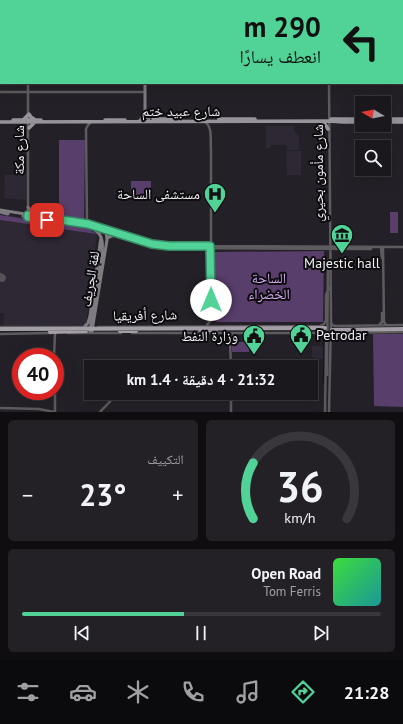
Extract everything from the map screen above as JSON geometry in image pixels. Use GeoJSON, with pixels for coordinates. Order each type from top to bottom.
{"type":"FeatureCollection","features":[{"type":"Feature","properties":{"kind":"highway","name":"شارع أفريقيا"},"geometry":{"type":"LineString","coordinates":[[156,329],[180,327],[276,329]]}},
{"type":"Feature","properties":{"kind":"highway","name":"شارع أفريقيا"},"geometry":{"type":"LineString","coordinates":[[0,330],[36,328],[276,329]]}},
{"type":"Feature","properties":{"kind":"highway"},"geometry":{"type":"LineString","coordinates":[[276,329],[329,331],[403,328]]}},
{"type":"Feature","properties":{"kind":"highway","name":"شارع أفريقيا"},"geometry":{"type":"LineString","coordinates":[[0,330],[27,332],[91,329]]}},
{"type":"Feature","properties":{"kind":"main road"},"geometry":{"type":"LineString","coordinates":[[140,120],[143,116],[144,84]]}},
{"type":"Feature","properties":{"kind":"main road"},"geometry":{"type":"LineString","coordinates":[[144,92],[145,114],[150,120]]}},
{"type":"Feature","properties":{"kind":"main road"},"geometry":{"type":"LineString","coordinates":[[23,120],[29,114],[35,121],[29,128]]}},
{"type":"Feature","properties":{"kind":"main road","name":"شارع عبيد ختم"},"geometry":{"type":"LineString","coordinates":[[0,121],[216,122],[321,121],[329,118]]}},
{"type":"Feature","properties":{"kind":"main road","name":"شارع عبيد ختم"},"geometry":{"type":"LineString","coordinates":[[35,121],[92,122],[329,118],[355,121]]}},
{"type":"Feature","properties":{"kind":"main road","name":"شارع عبيد ختم"},"geometry":{"type":"LineString","coordinates":[[335,120],[355,119]]}},
{"type":"Feature","properties":{"kind":"main road"},"geometry":{"type":"LineString","coordinates":[[391,119],[403,119]]}},
{"type":"Feature","properties":{"kind":"main road"},"geometry":{"type":"LineString","coordinates":[[321,121],[329,128],[330,124],[335,120]]}},
{"type":"Feature","properties":{"kind":"main road","name":"شارع عبيد ختم"},"geometry":{"type":"LineString","coordinates":[[0,121],[29,121]]}},
{"type":"Feature","properties":{"kind":"main road"},"geometry":{"type":"LineString","coordinates":[[391,122],[403,122]]}},
{"type":"Feature","properties":{"kind":"main road"},"geometry":{"type":"LineString","coordinates":[[27,215],[28,207]]}},
{"type":"Feature","properties":{"kind":"main road"},"geometry":{"type":"LineString","coordinates":[[28,207],[31,213],[35,216]]}},
{"type":"Feature","properties":{"kind":"main road"},"geometry":{"type":"LineString","coordinates":[[0,211],[88,224],[106,231]]}},
{"type":"Feature","properties":{"kind":"main road"},"geometry":{"type":"LineString","coordinates":[[27,215],[106,231]]}},
{"type":"Feature","properties":{"kind":"main road"},"geometry":{"type":"LineString","coordinates":[[91,329],[103,251],[101,237],[92,227]]}},
{"type":"Feature","properties":{"kind":"main road","name":"لفة الجريف"},"geometry":{"type":"LineString","coordinates":[[91,329],[107,240],[106,231]]}},
{"type":"Feature","properties":{"kind":"main road"},"geometry":{"type":"LineString","coordinates":[[107,240],[109,237],[114,235]]}},
{"type":"Feature","properties":{"kind":"main road"},"geometry":{"type":"LineString","coordinates":[[85,326],[89,321],[101,237]]}},
{"type":"Feature","properties":{"kind":"main road"},"geometry":{"type":"LineString","coordinates":[[94,318],[95,322],[100,327]]}},
{"type":"Feature","properties":{"kind":"street","name":"شارع مكة"},"geometry":{"type":"LineString","coordinates":[[28,84],[28,207]]}},
{"type":"Feature","properties":{"kind":"street","name":"شارع مأمون بحيري"},"geometry":{"type":"LineString","coordinates":[[329,84],[329,331]]}},
{"type":"Feature","properties":{"kind":"street"},"geometry":{"type":"LineString","coordinates":[[0,92],[144,92]]}},
{"type":"Feature","properties":{"kind":"street"},"geometry":{"type":"LineString","coordinates":[[82,122],[86,129],[88,224]]}},
{"type":"Feature","properties":{"kind":"street"},"geometry":{"type":"LineString","coordinates":[[86,129],[92,122]]}},
{"type":"Feature","properties":{"kind":"street"},"geometry":{"type":"LineString","coordinates":[[204,122],[208,124],[210,129],[211,307],[212,322],[217,326]]}},
{"type":"Feature","properties":{"kind":"street"},"geometry":{"type":"LineString","coordinates":[[210,129],[216,122]]}},
{"type":"Feature","properties":{"kind":"street"},"geometry":{"type":"LineString","coordinates":[[106,231],[114,235],[152,245],[175,247],[403,248]]}},
{"type":"Feature","properties":{"kind":"street"},"geometry":{"type":"LineString","coordinates":[[106,231],[152,245]]}},
{"type":"Feature","properties":{"kind":"street"},"geometry":{"type":"LineString","coordinates":[[210,247],[403,248]]}},
{"type":"Feature","properties":{"kind":"street","name":"شارع مأمون بحيري"},"geometry":{"type":"LineString","coordinates":[[327,412],[328,341],[331,321],[329,247]]}},
{"type":"Feature","properties":{"kind":"street"},"geometry":{"type":"LineString","coordinates":[[210,253],[216,248]]}},
{"type":"Feature","properties":{"kind":"street"},"geometry":{"type":"LineString","coordinates":[[382,249],[384,322],[386,325]]}},
{"type":"Feature","properties":{"kind":"street"},"geometry":{"type":"LineString","coordinates":[[380,325],[382,321],[382,249]]}},
{"type":"Feature","properties":{"kind":"street"},"geometry":{"type":"LineString","coordinates":[[320,326],[324,324],[326,320],[326,294],[328,288]]}},
{"type":"Feature","properties":{"kind":"street"},"geometry":{"type":"LineString","coordinates":[[206,326],[210,322],[211,307]]}},
{"type":"Feature","properties":{"kind":"street"},"geometry":{"type":"LineString","coordinates":[[331,321],[332,325],[335,326],[386,325],[403,328]]}},
{"type":"Feature","properties":{"kind":"street","name":"شارع أفريقيا"},"geometry":{"type":"LineString","coordinates":[[36,328],[85,326],[91,329],[100,327],[232,333],[319,333],[329,331]]}},
{"type":"Feature","properties":{"kind":"street","name":"شارع أفريقيا"},"geometry":{"type":"LineString","coordinates":[[27,332],[55,334],[206,326],[320,326]]}},
{"type":"Feature","properties":{"kind":"street"},"geometry":{"type":"LineString","coordinates":[[320,326],[326,326],[331,335],[325,351],[327,412]]}},
{"type":"Feature","properties":{"kind":"street"},"geometry":{"type":"LineString","coordinates":[[226,332],[230,341]]}},
{"type":"Feature","properties":{"kind":"street"},"geometry":{"type":"LineString","coordinates":[[230,360],[230,341],[232,333]]}},
{"type":"Feature","properties":{"kind":"street"},"geometry":{"type":"LineString","coordinates":[[319,333],[328,341]]}},
{"type":"Feature","properties":{"kind":"street"},"geometry":{"type":"LineString","coordinates":[[54,348],[55,334]]}},
{"type":"Feature","properties":{"kind":"street"},"geometry":{"type":"LineString","coordinates":[[0,408],[39,409],[55,412],[55,400]]}},
{"type":"Feature","properties":{"kind":"street"},"geometry":{"type":"LineString","coordinates":[[100,412],[111,400]]}},
{"type":"Feature","properties":{"kind":"street"},"geometry":{"type":"LineString","coordinates":[[231,400],[231,412]]}},
{"type":"Feature","properties":{"kind":"shaded area"},"geometry":{"type":"Polygon","coordinates":[[[266,126],[294,126],[294,132],[299,136],[299,150],[287,150],[287,145],[271,145],[270,148],[266,148],[266,126]]]}},
{"type":"Feature","properties":{"kind":"shaded area"},"geometry":{"type":"Polygon","coordinates":[[[286,151],[301,151],[301,175],[287,175],[286,151]]]}},
{"type":"Feature","properties":{"kind":"shaded area"},"geometry":{"type":"Polygon","coordinates":[[[5,175],[26,175],[26,200],[4,198],[5,175]]]}},
{"type":"Feature","properties":{"kind":"shaded area"},"geometry":{"type":"Polygon","coordinates":[[[0,214],[89,228],[97,234],[86,325],[3,326],[4,313],[0,313],[0,220],[96,234],[0,214]]]}},
{"type":"Feature","properties":{"kind":"shaded area"},"geometry":{"type":"Polygon","coordinates":[[[312,346],[324,346],[323,359],[312,358],[312,346]]]}},
{"type":"Feature","properties":{"kind":"green space"},"geometry":{"type":"Polygon","coordinates":[[[59,140],[85,140],[84,224],[59,217],[59,140]]]}},
{"type":"Feature","properties":{"kind":"green space"},"geometry":{"type":"Polygon","coordinates":[[[131,181],[151,181],[151,195],[131,195],[131,181]]]}},
{"type":"Feature","properties":{"kind":"green space"},"geometry":{"type":"Polygon","coordinates":[[[390,212],[398,212],[398,233],[390,233],[390,212]]]}},
{"type":"Feature","properties":{"kind":"green space"},"geometry":{"type":"Polygon","coordinates":[[[0,215],[89,229],[96,234],[0,220],[0,215]]]}},
{"type":"Feature","properties":{"kind":"green space","name":"الساحة الخضراء"},"geometry":{"type":"Polygon","coordinates":[[[324,251],[323,322],[217,322],[214,319],[214,252],[324,251]]]}},
{"type":"Feature","properties":{"kind":"green space"},"geometry":{"type":"Polygon","coordinates":[[[373,334],[403,334],[403,407],[374,406],[373,334]]]}},
{"type":"Feature","properties":{"kind":"green space"},"geometry":{"type":"Polygon","coordinates":[[[232,342],[249,342],[249,352],[232,352],[232,342]]]}},
{"type":"Feature","properties":{"kind":"waterway"},"geometry":{"type":"LineString","coordinates":[[324,339],[324,383]]}},
{"type":"Feature","properties":{"kind":"place","name":"مستشفى الساحة"},"geometry":{"type":"Point","coordinates":[215,214]}},
{"type":"Feature","properties":{"kind":"place","name":"Majestic hall"},"geometry":{"type":"Point","coordinates":[342,254]}},
{"type":"Feature","properties":{"kind":"place","name":"Petrodar"},"geometry":{"type":"Point","coordinates":[301,354]}},
{"type":"Feature","properties":{"kind":"place","name":"وزارة النفط"},"geometry":{"type":"Point","coordinates":[254,356]}},
{"type":"Feature","properties":{"kind":"route"},"geometry":{"type":"LineString","coordinates":[[47,220],[28,217],[28,215],[88,224],[152,244],[169,246],[210,246],[211,300]]}}]}
